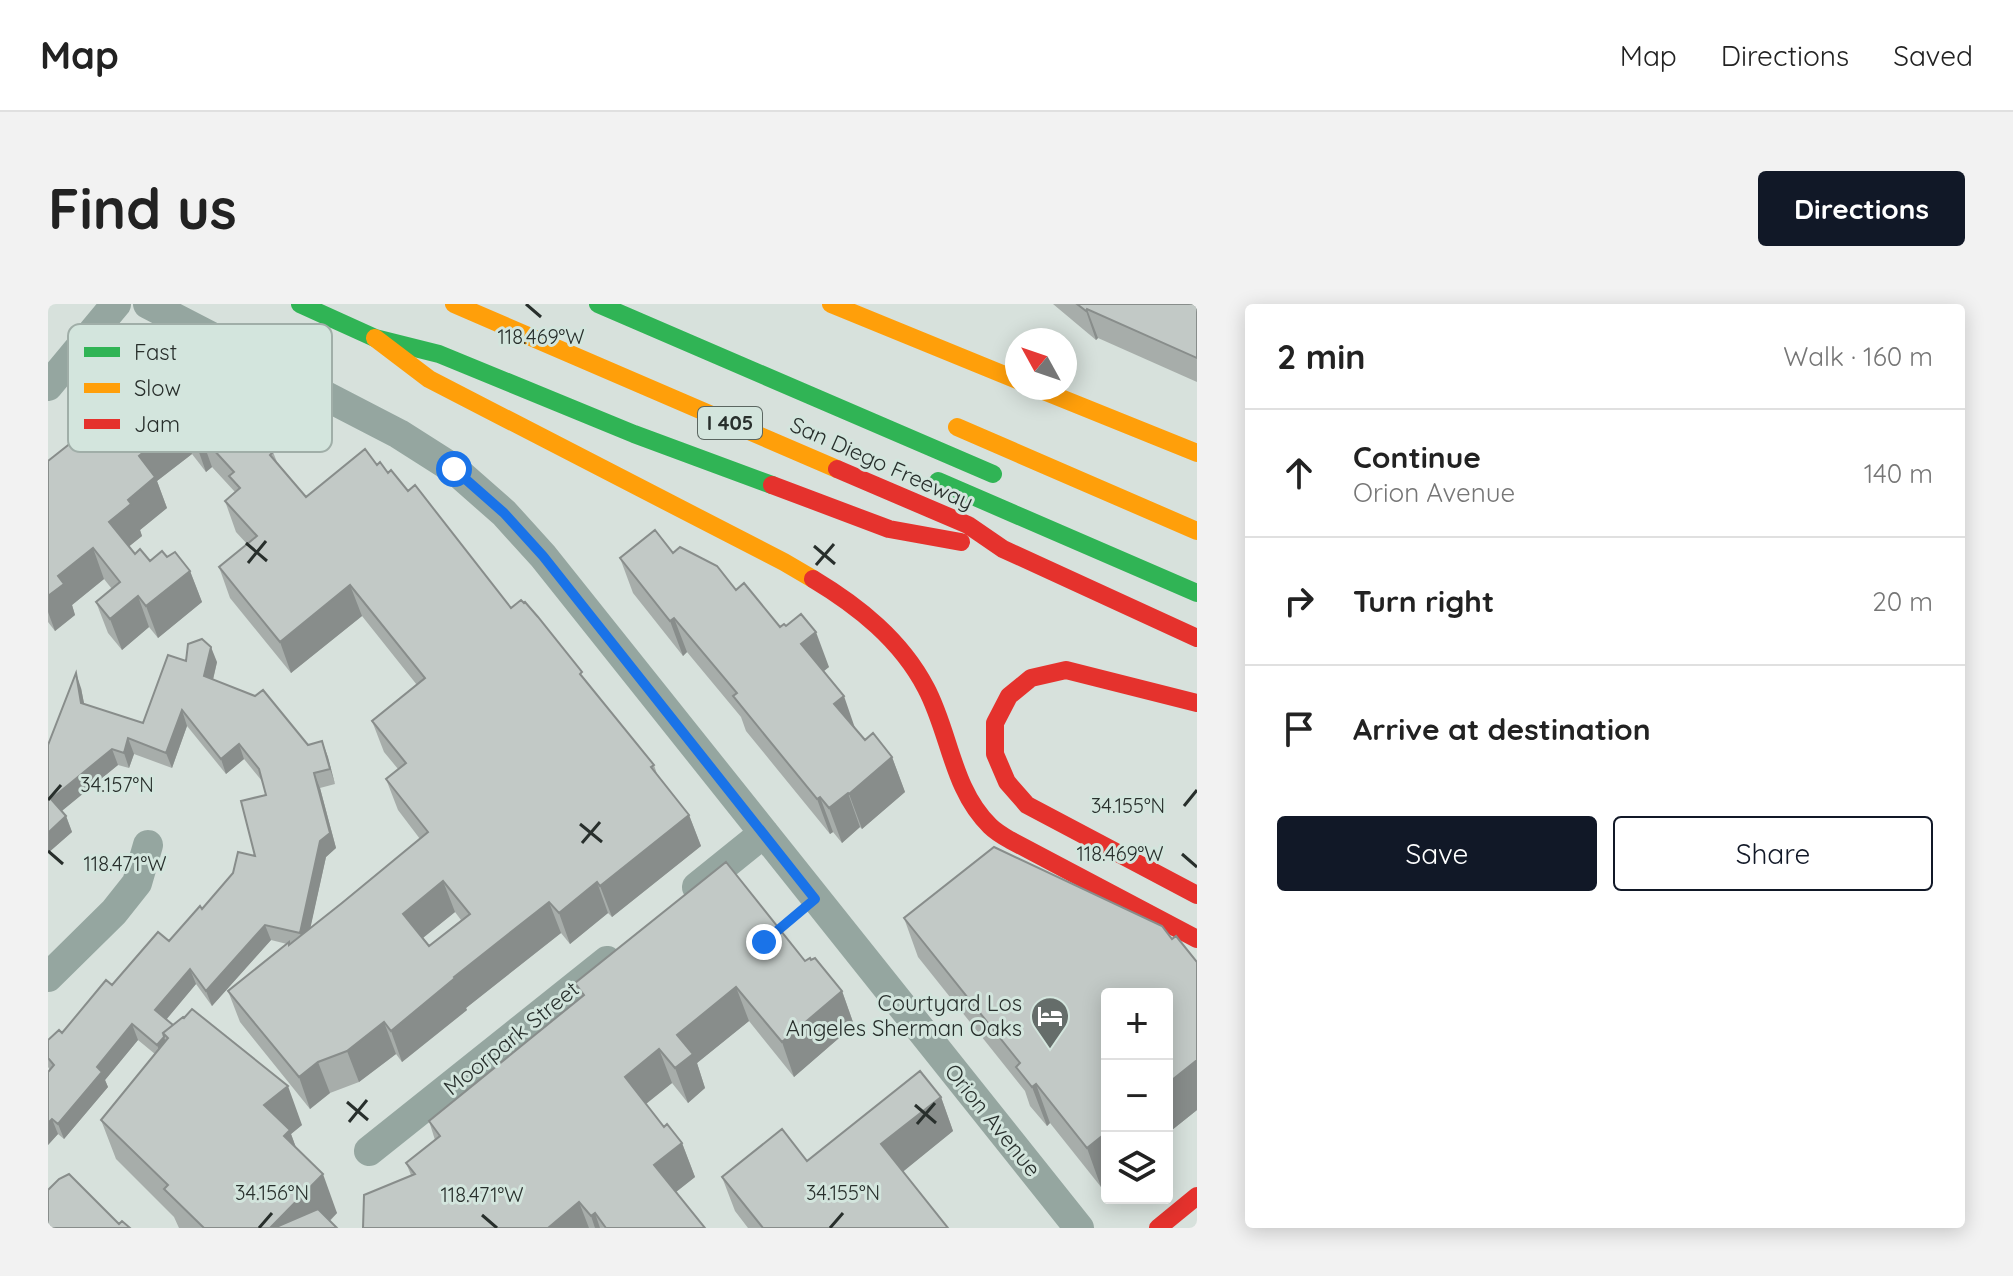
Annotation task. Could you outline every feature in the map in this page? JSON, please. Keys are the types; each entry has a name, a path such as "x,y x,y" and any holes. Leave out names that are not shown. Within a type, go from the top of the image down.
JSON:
{"main road":[{"path":"300,304 375,338 439,354 634,434 889,529 1003,549"},
{"name":"San Diego Freeway","path":"454,304 968,525 1003,549 1197,638"},
{"path":"598,304 1011,482"},
{"path":"831,304 1005,375"},
{"path":"375,338 429,379 784,562 826,585 857,607 888,633 926,686 946,734 959,781 972,805 990,827 1197,939"},
{"path":"1066,400 1197,453"},
{"path":"938,418 1197,531"},
{"path":"927,476 1197,593"},
{"path":"1197,703 1066,670 1031,678 1009,696 995,723 995,754 1007,782 1027,805 1197,895"},
{"path":"1158,1228 1197,1196"}],"street":[{"path":"99,324 116,304"},
{"name":"Orion Avenue","path":"148,304 187,324"},
{"path":"48,386 68,362"},
{"name":"Orion Avenue","path":"332,399 399,434 454,469 504,513 543,556 1079,1228"},
{"path":"679,902 764,833"},
{"path":"48,977 114,912 137,883 148,845"},
{"name":"Moorpark Street","path":"369,1151 631,941"}],"path":[{"path":"771,935 815,899"}],"building":[{"path":"1077,304 1197,304 1197,358 1086,311"},
{"path":"68,445 68,452 144,452 139,456 155,477 128,500 131,504 109,522 135,554 140,549 150,561 162,551 167,557 175,552 190,571 146,606 138,596 110,619 96,602 120,582 93,548 58,576 64,584 48,596 48,461"},
{"path":"365,449 377,465 380,462 388,473 391,470 408,491 415,485 511,608 521,600 538,617 654,765 651,767 689,815 600,886 597,882 559,913 549,902 391,1031 384,1022 347,1051 318,1062 299,1077 228,991 428,832 386,779 406,763 372,721 425,678 350,585 280,642 219,567 257,536 225,501 240,488 229,476 234,472 216,452 273,452 270,455 306,497","holes":["443,881 470,914 429,946 403,914"]},
{"path":"655,530 673,553 680,547 717,566 736,590 744,583 780,627 801,614 816,632 801,644 844,696 834,704 865,740 873,733 892,757 829,808 820,797 817,799 733,696 737,693 674,618 670,621 620,558"},
{"path":"202,639 211,647 204,676 255,696 263,690 308,745 322,741 330,769 314,773 330,833 320,841 300,933 265,925 206,991 190,969 155,1010 173,1025 163,1033 164,1037 157,1045 132,1024 97,1067 102,1072 58,1124 52,1119 48,1123 48,1072 54,1065 48,1058 48,1040 59,1030 62,1033 106,980 112,985 158,932 169,941 200,906 202,909 233,873 238,852 255,856 241,801 266,795 259,769 239,744 221,759 182,710 166,753 128,738 124,753 112,749 51,799 66,816 48,833 48,745 76,673 81,703 143,723 168,655 186,661 188,644"},
{"name":"Courtyard Los Angeles Sherman Oaks","path":"994,847 1162,926 1172,939 1176,936 1197,962 1197,1060 1173,1079 1173,988 1101,988 1101,1137 1087,1148 1036,1084 1032,1087 1016,1067 1020,1063 904,918"},
{"path":"726,862 805,961 815,958 842,991 782,1042 736,987 677,1035 693,1054 675,1068 659,1049 625,1077 664,1127 667,1124 682,1143 654,1165 705,1228 606,1228 595,1213 591,1216 579,1202 548,1228 363,1228 364,1195 415,1174 406,1163 440,1136 429,1121 584,995 575,983"},
{"path":"192,1009 288,1086 264,1105 290,1130 284,1136 323,1174 270,1228 204,1228 164,1189 168,1185 101,1120 168,1038 163,1033"},
{"path":"920,1071 941,1097 881,1144 948,1228 763,1228 722,1177 782,1129 807,1161"},
{"path":"69,1174 119,1224 122,1221 130,1228 48,1228 48,1190"},
{"path":"318,1209 337,1228 274,1228"}],"traffic: fast":[{"path":"300,304 375,338 439,354 634,434 772,485"},
{"path":"598,304 993,474"},
{"path":"938,481 1197,593"}],"traffic: slow":[{"path":"454,304 837,469"},
{"path":"831,304 1005,375"},
{"path":"375,338 429,379 813,579"},
{"path":"1066,400 1197,453"},
{"path":"957,427 1197,531"}],"traffic: jam":[{"path":"837,469 968,525 1003,549 1197,638"},
{"path":"772,485 889,529 961,542"},
{"path":"813,579 877,626 916,671 934,705 967,795 992,828 1197,939"},
{"path":"1197,703 1066,670 1031,678 1009,696 995,723 995,754 1007,782 1027,805 1197,895"},
{"path":"1158,1228 1197,1196"}],"place":[{"name":"Courtyard Los Angeles Sherman Oaks","path":"1050,1050"}],"route":[{"path":"454,469 504,513 543,556 815,899 764,942"}]}
